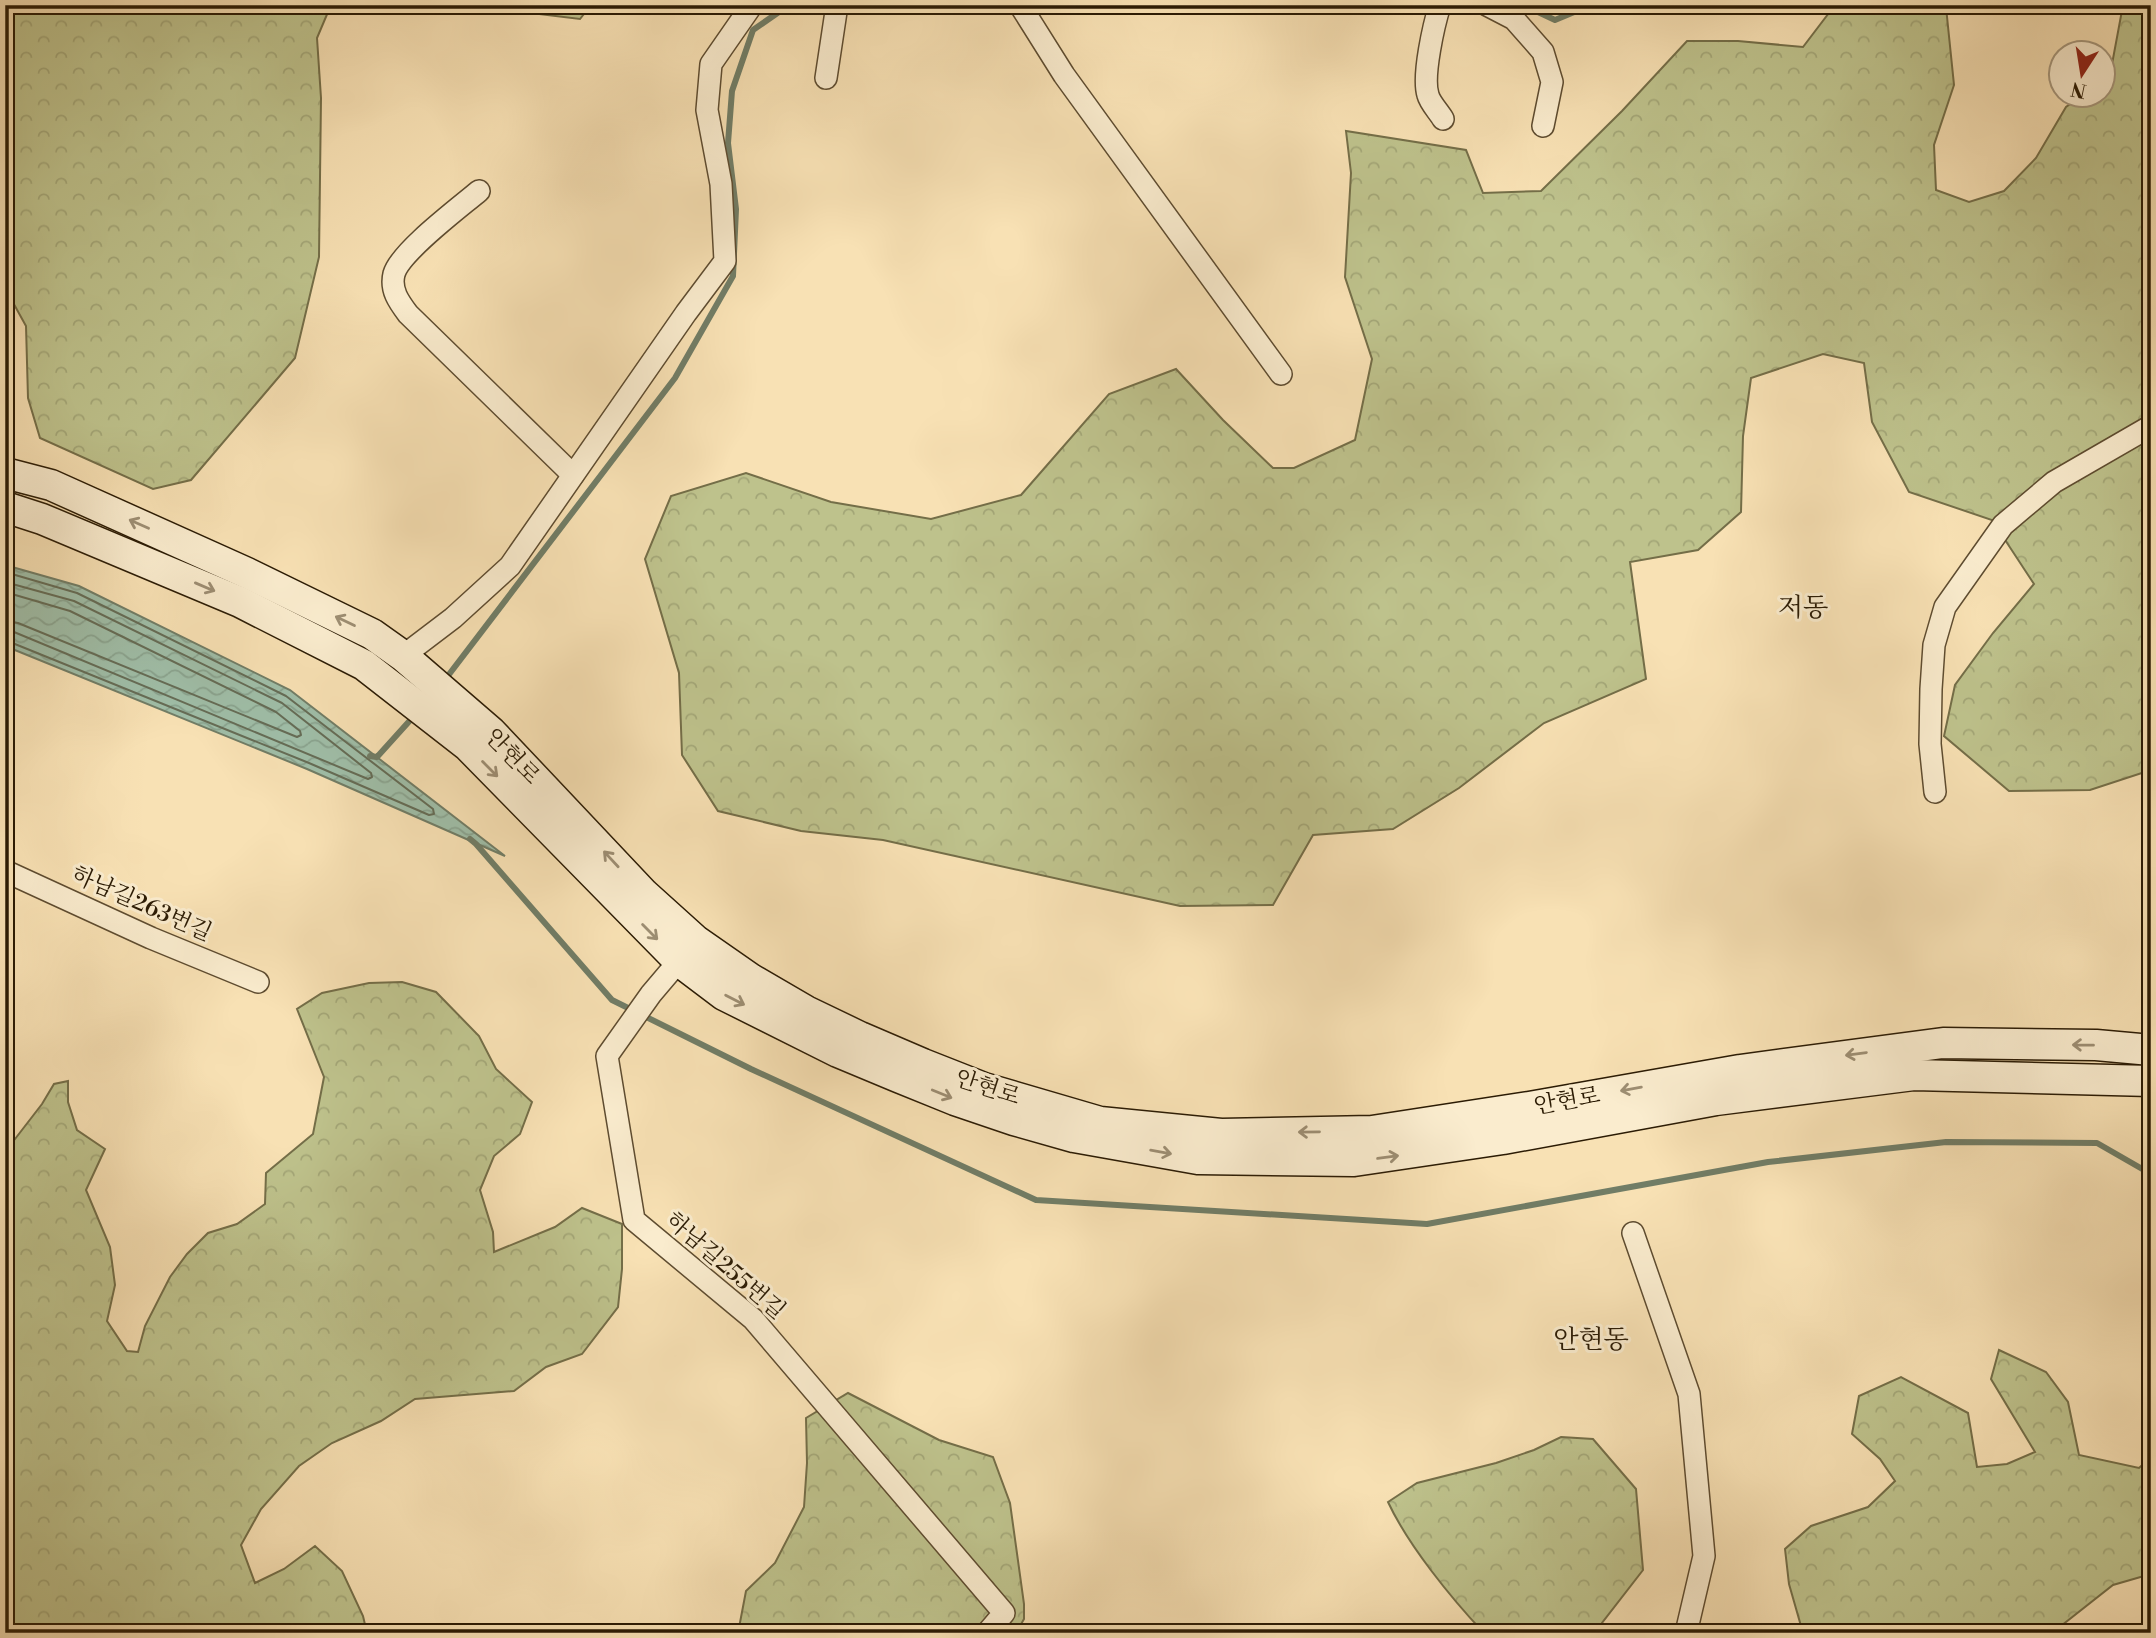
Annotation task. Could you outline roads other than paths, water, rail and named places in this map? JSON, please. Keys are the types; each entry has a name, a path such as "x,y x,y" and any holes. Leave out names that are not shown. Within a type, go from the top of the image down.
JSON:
{"street":[{"path":"382,680 413,664 453,618 510,566 725,261 721,184 707,110 712,64 752,5"},
{"path":"826,78 836,5"},
{"path":"1020,5 1064,75 1281,374"},
{"path":"1440,5 1433,29 1428,95 1443,119"},
{"path":"1487,5 1514,19 1542,52 1552,82 1543,126"},
{"path":"479,191 402,257 394,275 394,295 408,314 573,475"},
{"path":"1935,792 1930,744 1931,689 1934,645 1945,607 2003,525 2054,482 2151,426"},
{"name":"안현로","path":"5,473 51,485 247,573 372,634 413,664 449,713 467,747 687,951 724,995 828,1046 955,1100 1073,1137 1198,1158 1354,1161 1503,1139 1716,1100 1914,1075 2151,1081"},
{"name":"안현로","path":"5,508 42,519 240,602 364,665 408,699 449,713"},
{"name":"하남길263번길","path":"5,871 152,938 258,982"},
{"name":"안현로","path":"687,951 751,979 806,1011 898,1054 984,1088 1100,1122 1222,1134 1372,1131 1530,1107 1740,1070 1943,1043 2096,1045 2151,1050"},
{"name":"하남길255번길","path":"687,951 651,994 607,1056 634,1220 753,1319 1004,1613 987,1633"},
{"path":"1633,1233 1689,1394 1704,1556 1686,1633"}],"water":[{"path":"5,565 79,586 290,690 505,856 307,769 5,646"}],"waterway":[{"path":"444,681 675,378 733,276 736,209 728,143 732,91 753,30 789,5"},
{"path":"1523,5 1555,20 1591,5"},
{"path":"370,756 377,757 414,716"},
{"path":"470,839 612,1000 751,1069 1036,1200 1427,1224 1768,1162 1946,1142 2097,1143 2151,1174"}],"district":[{"name":"저동","path":"1803,607"},
{"name":"안현동","path":"1591,1339"}]}
